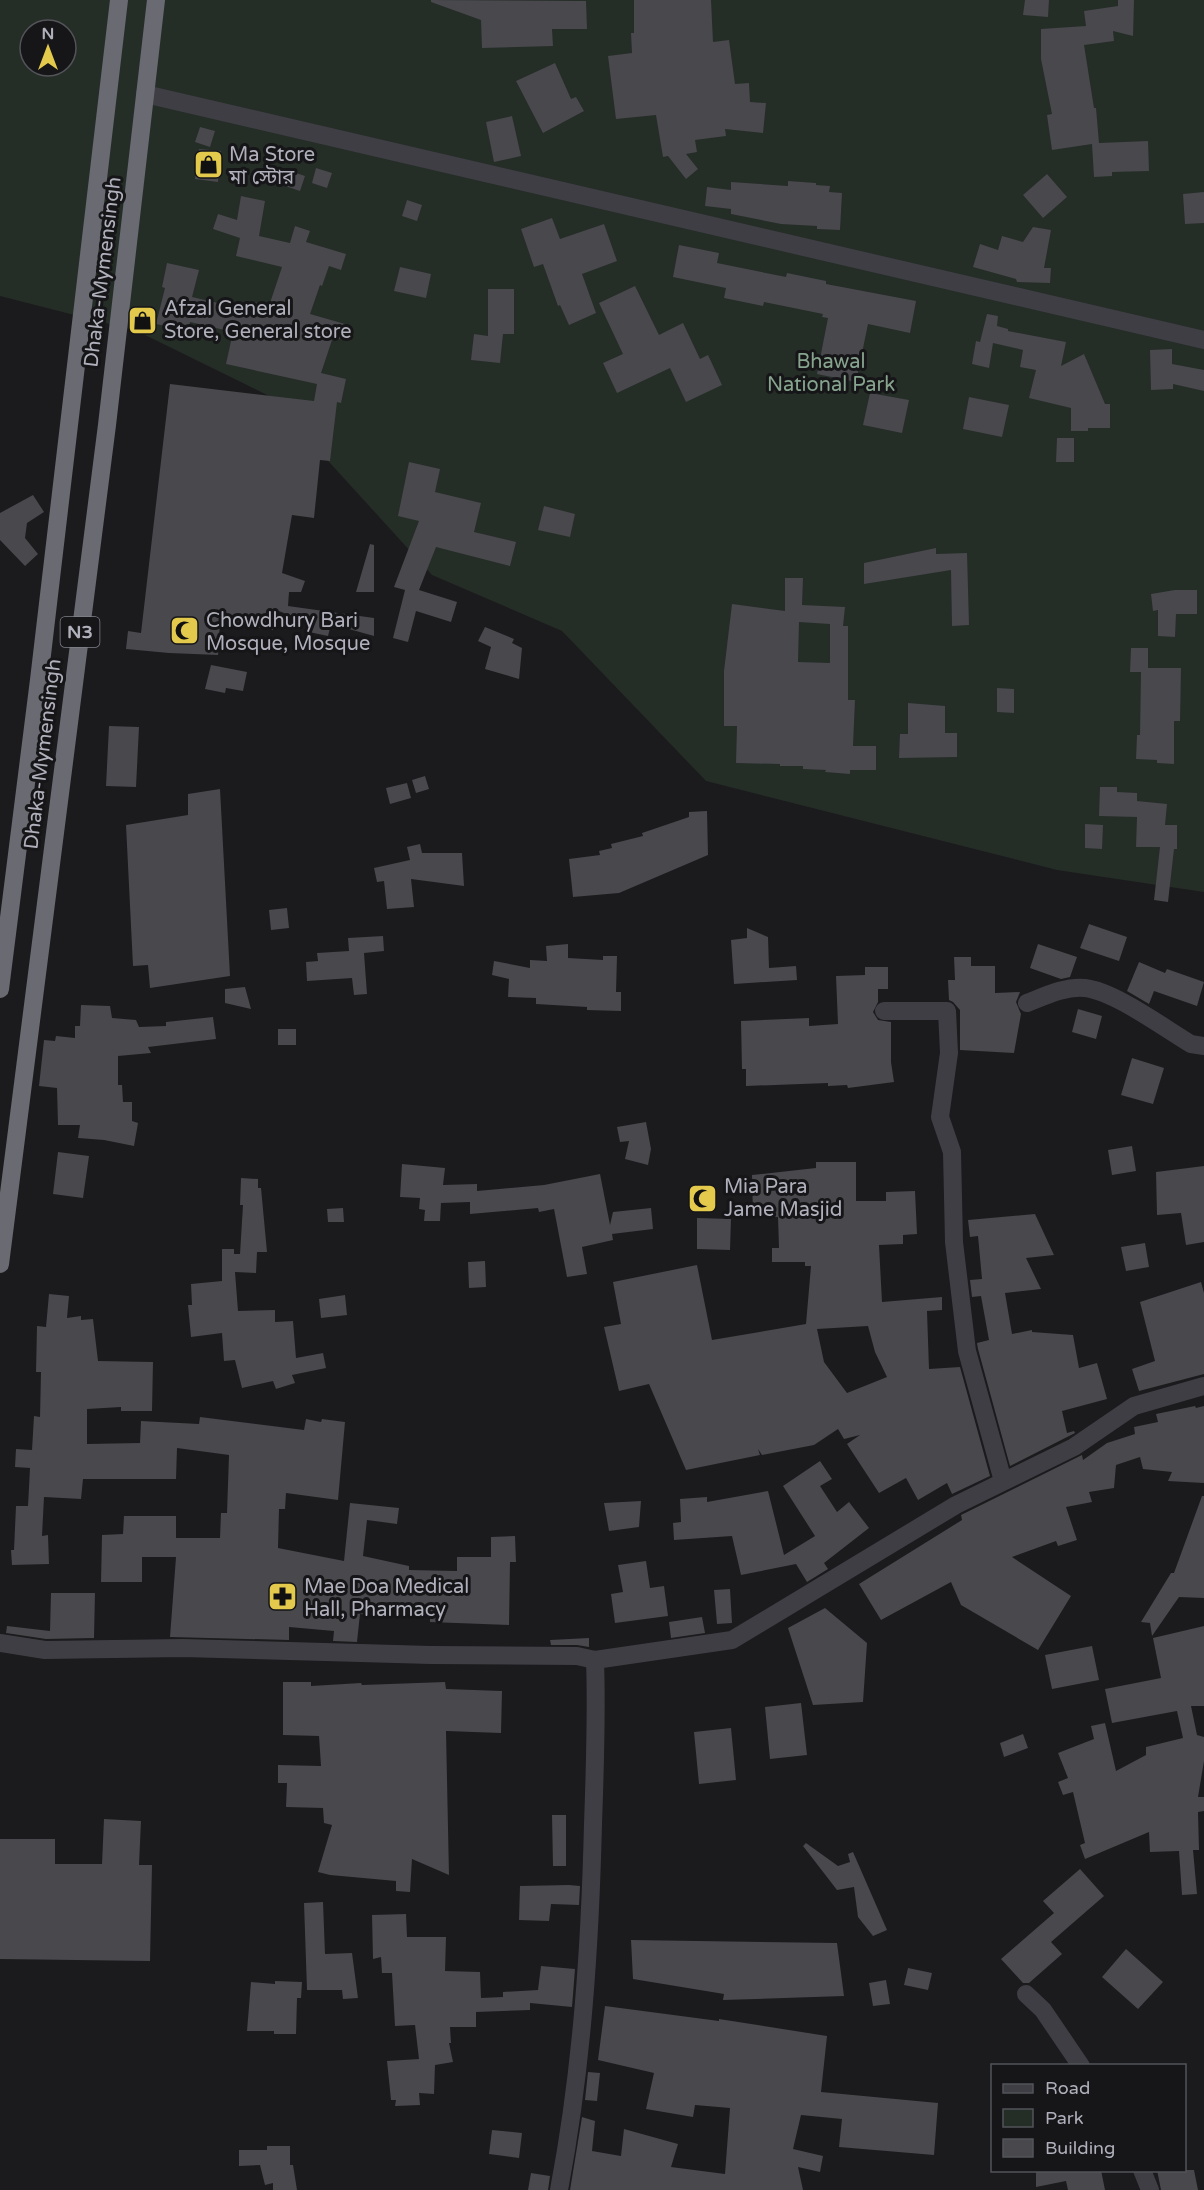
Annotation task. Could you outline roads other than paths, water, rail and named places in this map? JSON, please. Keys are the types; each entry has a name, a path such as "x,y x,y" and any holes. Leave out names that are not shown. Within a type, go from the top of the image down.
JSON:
{"highway":[{"name":"Dhaka-Mymensingh","path":"0,989 39,680 119,0"},
{"name":"Dhaka-Mymensingh","path":"0,1264 108,413 156,0"}],"lane":[{"path":"145,94 1204,340"},
{"path":"1027,1003 1059,990 1084,988 1108,994 1191,1044 1204,1046"},
{"path":"884,1011 947,1011 949,1053 940,1117 952,1152 954,1242 966,1340 1003,1481"},
{"path":"0,1643 45,1650 183,1648 431,1655 578,1656 595,1660 732,1640 956,1505 1074,1447 1134,1406 1204,1386"},
{"path":"559,2190 580,2046 591,1931 595,1660"},
{"path":"1026,1994 1043,2010 1080,2064"},
{"path":"1143,2172 1150,2190"}],"place":[{"name":"Ma Store মা স্টোর","path":"208,165"},
{"name":"Afzal General Store, General store","path":"143,320"},
{"name":"Chowdhury Bari Mosque, Mosque","path":"185,631"},
{"name":"Mia Para Jame Masjid","path":"703,1198"},
{"name":"Mae Doa Medical Hall, Pharmacy","path":"283,1597"}],"park label":[{"name":"Bhawal National Park","path":"831,372"}]}
